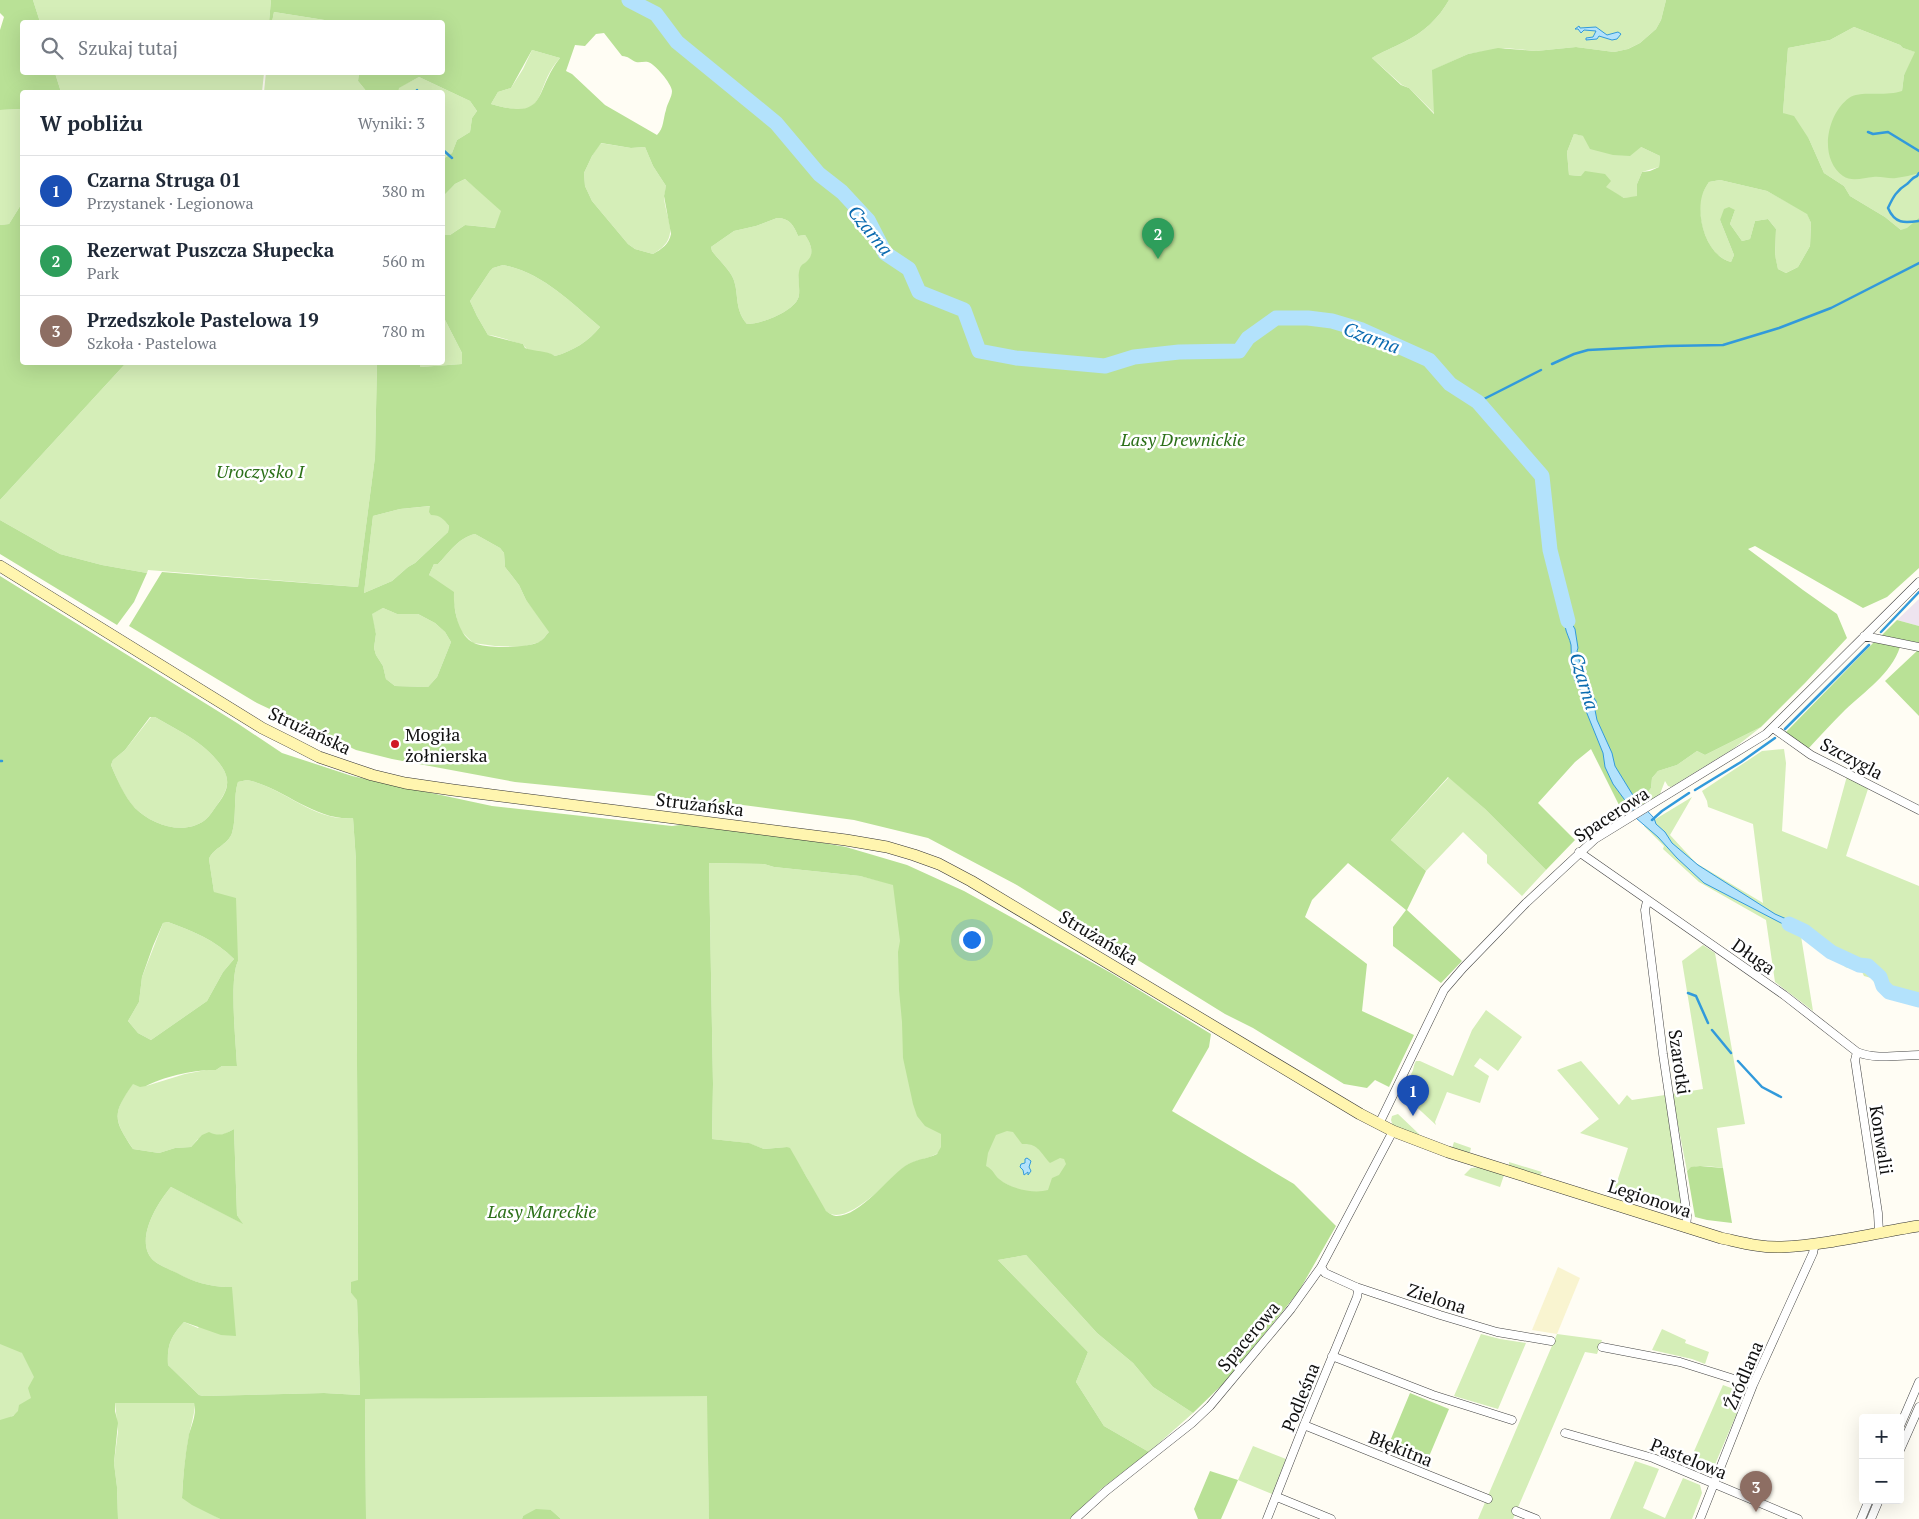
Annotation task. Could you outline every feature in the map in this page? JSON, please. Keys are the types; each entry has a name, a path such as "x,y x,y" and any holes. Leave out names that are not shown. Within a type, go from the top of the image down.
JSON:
{"main road":[{"name":"Strużańska","path":"0,566 262,728 320,757 356,770 404,783 453,790 846,840 887,847 939,864 971,881 1328,1095 1380,1124"},
{"name":"Legionowa","path":"1380,1124 1393,1131 1485,1164 1686,1228 1753,1245 1780,1247 1815,1243 1919,1226"}],"street":[{"name":"Spacerowa","path":"1380,1124 1444,990 1486,944 1579,852 1595,839 1766,734 1919,582"},
{"path":"1864,636 1919,647"},
{"name":"Szczygla","path":"1773,728 1812,755 1919,810"},
{"name":"Długa","path":"1579,852 1647,901 1784,994 1863,1055 1919,1055"},
{"name":"Szarotki","path":"1647,901 1645,907 1646,919 1663,1054 1687,1216 1686,1228"},
{"name":"Konwalii","path":"1858,1052 1855,1060 1878,1212 1879,1232"},
{"name":"Spacerowa","path":"1075,1519 1106,1491 1192,1423 1210,1406 1291,1310 1321,1267 1393,1131"},
{"name":"Źródlana","path":"1700,1519 1753,1385 1813,1253 1815,1243"},
{"name":"Zielona","path":"1321,1267 1325,1273 1356,1287 1440,1315 1497,1332 1551,1341"},
{"name":"Podleśna","path":"1267,1519 1357,1297 1356,1287"},
{"path":"1602,1348 1680,1362 1753,1385"},
{"path":"1332,1356 1433,1395 1512,1420"},
{"path":"1904,1417 1919,1382"},
{"path":"1904,1441 1919,1407"},
{"name":"Błękitna","path":"1304,1425 1488,1499"},
{"name":"Pastelowa","path":"1565,1433 1653,1458 1798,1519"},
{"path":"1277,1497 1331,1519"},
{"path":"1861,1519 1867,1504"},
{"path":"1871,1519 1877,1504"},
{"path":"1516,1511 1536,1519"}],"shaded area":[{"path":"1919,599 1919,626 1897,620"},
{"path":"1558,1267 1580,1278 1557,1334 1532,1330"}],"green space":[{"path":"0,0 33,0 39,20 20,20 20,75 56,75 60,90 20,90 20,109 0,110 0,30 4,17 0,13"},
{"path":"33,0 271,0 269,20 39,20"},
{"name":"Lasy Drewnickie","path":"271,0 1449,0 1424,30 1372,58 1401,85 1409,88 1434,114 1432,70 1468,54 1498,48 1536,51 1576,47 1614,52 1628,49 1640,43 1656,29 1661,20 1666,0 1919,0 1919,173 1896,178 1846,178 1835,168 1828,148 1828,136 1835,114 1849,98 1859,94 1888,94 1902,91 1904,75 1915,52 1900,45 1854,27 1830,40 1788,48 1783,113 1794,116 1809,139 1824,173 1844,186 1850,196 1885,217 1901,230 1907,228 1919,218 1919,568 1887,597 1863,608 1755,546 1748,549 1837,614 1847,638 1761,727 1705,755 1697,751 1677,765 1658,771 1652,778 1651,788 1640,803 1629,812 1620,807 1591,749 1575,762 1538,803 1575,840 1546,870 1485,809 1448,777 1391,840 1426,871 1407,910 1462,961 1441,983 1393,946 1393,927 1406,910 1348,863 1312,900 1305,917 1367,964 1362,1011 1414,1035 1389,1087 1375,1080 1367,1088 1344,1084 1253,1028 1225,1014 1015,884 928,838 854,820 743,805 515,782 392,759 356,750 257,703 129,626 162,572 358,587 375,457 377,365 420,365 420,367 462,364 462,353 445,320 445,235 450,235 465,225 495,228 501,211 465,179 455,184 445,194 445,158 452,153 457,140 470,132 472,118 477,111 470,101 419,77 398,90 365,90 358,81 359,75 445,75 445,20 324,20 274,12 272,20 269,20","holes":["604,33 622,56 636,62 651,63 669,84 672,91 671,96 662,126 657,135 605,105 572,74 566,71 575,45 585,46 596,34","532,50 560,58 542,92 531,106 522,109 491,104 498,92 511,88","1574,134 1583,136 1590,149 1613,155 1630,156 1641,147 1660,156 1659,167 1642,172 1637,184 1637,196 1624,198 1606,187 1611,181 1605,174 1585,171 1581,176 1569,175 1567,152","601,143 631,148 645,147 653,166 666,186 664,196 671,234 667,243 653,254 635,249 628,244 592,201 585,186 584,173","1720,180 1767,191 1807,214 1811,223 1810,246 1798,267 1786,273 1778,269 1775,255 1776,229 1768,219 1755,221 1750,239 1742,241 1730,224 1735,210 1729,207 1724,209 1720,220 1734,255 1731,262 1715,252 1705,235 1701,215 1702,196 1709,182","777,218 785,219 791,223 798,236 805,235 810,244 811,254 800,268 797,301 778,316 761,322 747,324 738,306 736,288 732,276 712,251 711,247 734,231 756,226","503,265 531,275 567,299 600,327 580,345 555,356 525,348 523,344 488,335 470,301 493,268","430,506 429,512 431,515 443,519 449,526 448,532 415,563 392,581 364,593 373,516 400,509","475,534 500,548 504,553 505,567 519,585 526,600 549,632 542,640 525,646 497,647 474,643 464,634 460,628 454,606 454,592 429,575 434,564 438,564 450,550 464,539","383,608 397,614 418,614 435,623 445,632 451,642 437,677 428,687 395,686 386,679 383,666 376,655 374,648 376,634 372,614"]},
{"path":"1449,0 1666,0 1661,20 1656,29 1640,43 1628,49 1614,52 1576,47 1536,51 1505,48 1468,54 1433,70 1435,114 1409,88 1402,85 1372,58 1424,30"},
{"path":"274,12 324,20 272,20"},
{"path":"1854,27 1916,52 1904,75 1902,91 1919,104 1919,235 1901,230 1885,217 1850,196 1844,186 1824,173 1809,139 1783,113 1788,48 1830,40"},
{"path":"532,50 560,58 551,70 538,100 532,106 523,109 510,109 491,104 498,92 511,88"},
{"path":"56,75 264,75 262,90 60,90"},
{"path":"266,75 359,75 358,81 365,90 264,90"},
{"path":"419,77 470,101 477,111 472,118 470,132 457,140 452,153 445,158 445,90 398,90 398,88"},
{"path":"20,109 20,206 9,224 0,225 0,110"},
{"path":"1574,134 1641,147 1660,156 1659,167 1642,172 1637,184 1637,197 1624,198 1581,176 1569,175 1567,152"},
{"path":"600,143 631,148 645,147 653,166 666,186 664,198 670,236 662,248 653,254 635,249 628,244 592,201 585,186 584,173"},
{"path":"465,179 502,210 496,228 465,225 450,235 445,235 445,193 455,184"},
{"path":"1720,180 1767,191 1807,213 1811,223 1810,246 1798,267 1786,273 1778,269 1775,256 1776,229 1768,219 1755,221 1750,239 1742,241 1730,224 1735,210 1720,220 1734,255 1731,262 1715,252 1705,235 1700,215 1700,205 1701,196 1709,182"},
{"path":"20,206 20,365 124,365 0,500 0,225 9,224"},
{"path":"777,218 785,219 791,223 798,236 805,235 809,241 812,254 808,261 803,264 799,274 799,295 797,301 778,316 761,322 747,324 738,306 736,288 732,276 712,251 711,247 734,231 756,226"},
{"path":"503,265 517,269 543,282 567,299 600,327 580,345 555,356 529,350 523,344 488,335 470,301 490,271"},
{"path":"445,320 462,353 462,364 420,367 420,365 445,365"},
{"name":"Uroczysko I","path":"124,365 377,365 375,457 358,587 148,570 147,573 102,565 60,554 0,520 0,500"},
{"path":"431,506 431,509 442,517 449,526 448,532 415,563 392,581 364,593 373,516 400,509"},
{"path":"0,520 60,554 102,565 147,573 134,602 117,625 0,554"},
{"path":"475,534 500,548 504,553 505,567 519,585 526,600 550,631 540,642 522,647 473,643 459,629 453,600 429,575 434,564 438,564 459,542"},
{"name":"Lasy Mareckie","path":"0,576 282,753 352,776 492,806 672,826 704,822 846,847 907,865 964,891 1111,973 1211,1034 1209,1047 1172,1111 1294,1184 1336,1226 1299,1291 1228,1379 1193,1413 1153,1387 1133,1363 1097,1333 1026,1255 998,1260 1088,1352 1076,1382 1104,1426 1149,1452 1101,1489 1070,1519 709,1519 707,1396 365,1399 366,1519 220,1519 182,1498 186,1450 195,1415 194,1403 115,1403 118,1423 114,1463 118,1519 0,1519 0,1420 13,1416 18,1411 19,1405 31,1398 28,1388 34,1377 22,1353 0,1344","holes":["150,717 155,717 192,738 208,751 225,772 227,787 220,801 208,817 197,825 178,828 159,823 135,808 118,782 111,765 113,760 125,750","247,780 273,789 325,814 339,818 353,818 356,861 358,1280 351,1282 351,1293 357,1300 360,1395 324,1393 203,1396 199,1395 168,1365 170,1342 175,1332 184,1322 221,1335 236,1336 232,1287 197,1282 162,1266 153,1260 148,1252 146,1243 147,1233 154,1212 171,1187 243,1224 237,1215 234,1129 222,1134 209,1132 202,1135 191,1147 175,1148 159,1153 133,1149 119,1123 118,1110 133,1084 140,1087 146,1086 180,1074 216,1070 222,1066 237,1066 233,996 235,970 238,961 236,898 214,892 209,859 227,841 232,833 238,782","709,863 764,864 774,867 860,876 893,885 900,941 898,952 903,1058 917,1116 925,1126 941,1134 941,1147 937,1154 905,1166 863,1204 845,1215 834,1216 826,1211 790,1148 764,1149 749,1143 712,1139 713,1084","168,922 203,937 219,946 234,959 223,972 207,1001 151,1040 138,1033 128,1021 139,1002 142,977 163,923","1007,1131 1013,1132 1022,1144 1035,1147 1050,1163 1060,1158 1064,1159 1066,1164 1059,1175 1052,1178 1048,1190 1030,1191 1010,1186 999,1179 986,1166 988,1153 996,1135"]},
{"path":"383,608 397,614 418,614 435,623 445,632 451,642 437,677 428,687 395,686 386,679 383,666 374,648 376,634 371,614"},
{"path":"1897,620 1919,626 1919,643 1881,636"},
{"path":"1874,642 1900,647 1896,657 1877,682 1845,710 1808,749 1786,732"},
{"path":"1919,650 1919,716 1885,681"},
{"path":"151,717 155,717 200,744 216,759 225,772 227,787 223,796 208,817 197,825 178,828 168,826 142,814 127,799 111,765 113,760 125,750"},
{"path":"1761,727 1733,749 1671,787 1665,781 1660,794 1644,805 1640,803 1651,788 1652,778 1658,771 1677,765 1697,751 1705,755"},
{"path":"1784,749 1786,763 1782,831 1827,849 1847,776 1868,789 1846,856 1919,886 1919,1006 1881,991 1871,978 1864,976 1862,972 1845,967 1843,963 1801,936 1813,1011 1775,982 1766,920 1699,882 1663,849 1664,846 1644,826 1692,797 1670,835 1696,863 1763,903 1753,824 1708,807 1702,791 1762,751"},
{"path":"1449,777 1485,809 1546,870 1522,896 1487,863 1487,855 1463,832 1426,871 1391,840"},
{"path":"247,780 273,789 325,815 353,818 356,861 358,1280 351,1293 357,1299 360,1395 324,1393 203,1396 199,1395 168,1365 170,1342 179,1327 184,1322 198,1328 232,1287 196,1282 153,1260 148,1252 146,1243 150,1222 160,1202 171,1187 242,1223 237,1215 234,1129 225,1134 198,1139 191,1147 175,1148 159,1153 133,1149 119,1123 118,1110 133,1083 146,1086 185,1074 216,1070 222,1066 237,1066 233,996 235,970 238,961 214,892 209,859 232,833 238,782"},
{"path":"709,863 764,864 774,867 860,876 893,884 1103,1194 1026,1194 940,1151 933,1156 907,1165 878,1192 856,1208 835,1215 824,1209 787,1147 764,1149 748,1143 712,1139 713,1084"},
{"path":"168,922 203,937 219,946 234,959 223,972 207,1001 151,1040 138,1033 128,1021 139,1002 142,977 163,923"},
{"path":"1703,945 1715,953 1745,1124 1717,1128 1723,1168 1699,1166 1687,1171 1672,1094 1703,1089 1682,961"},
{"path":"1486,1010 1522,1037 1498,1071 1480,1058 1474,1066 1489,1076 1480,1103 1447,1092 1435,1122 1436,1125 1409,1100 1415,1092 1412,1091 1416,1083 1413,1081 1411,1074 1415,1063 1420,1061 1453,1076 1472,1030"},
{"path":"1581,1061 1619,1105 1627,1095 1632,1100 1665,1095 1682,1206 1677,1210 1614,1191 1628,1148 1580,1133 1599,1119 1557,1070"},
{"path":"1398,1114 1419,1136 1393,1126 1392,1116"},
{"path":"1454,1142 1471,1148 1470,1152 1452,1148"},
{"path":"1509,1162 1542,1172 1540,1176 1509,1166"},
{"path":"1481,1167 1504,1175 1500,1187 1464,1175 1471,1168"},
{"path":"1691,1167 1723,1168 1732,1223 1695,1217 1687,1171"},
{"path":"1026,1255 1097,1333 1133,1363 1153,1387 1193,1413 1149,1452 1104,1426 1076,1382 1088,1352 998,1260"},
{"path":"1662,1329 1686,1340 1685,1343 1709,1352 1705,1364 1692,1359 1652,1350"},
{"path":"1481,1334 1526,1343 1498,1409 1454,1396"},
{"path":"1557,1334 1602,1340 1597,1354 1585,1352 1513,1519 1478,1519"},
{"path":"0,1338 42,1366 30,1401 19,1412 0,1422"},
{"path":"1723,1385 1739,1391 1743,1399 1713,1469 1706,1472 1688,1465"},
{"path":"1410,1393 1449,1409 1425,1466 1386,1451"},
{"path":"708,1396 709,1519 561,1519 551,1510 523,1516 522,1519 366,1519 365,1399"},
{"path":"115,1403 194,1403 195,1409 185,1459 182,1497 220,1519 118,1519 114,1463 118,1431"},
{"path":"1253,1446 1286,1459 1272,1494 1238,1480"},
{"path":"1635,1461 1659,1469 1643,1508 1665,1518 1683,1478 1700,1485 1702,1493 1692,1519 1610,1519"},
{"path":"1210,1471 1238,1480 1221,1519 1198,1519 1194,1509"},
{"path":"536,1509 551,1510 561,1519 522,1519 523,1516"}],"water":[{"path":"1579,26 1580,28 1596,27 1607,35 1618,32 1621,34 1617,39 1612,40 1599,36 1597,39 1586,40 1586,38 1593,37 1596,31 1584,30 1581,33 1578,29 1575,29"},
{"path":"1562,603 1567,603 1568,617 1575,629 1577,651 1585,685 1596,701 1597,720 1612,753 1615,766 1634,797 1654,818 1656,824 1665,832 1672,843 1698,865 1775,914 1807,928 1806,936 1704,883 1658,837 1629,812 1627,803 1613,784 1605,767 1603,753 1586,711 1586,696 1577,684 1572,672 1571,645 1566,629"},
{"path":"1027,1158 1031,1161 1029,1167 1031,1171 1028,1175 1028,1172 1024,1175 1020,1167"}],"waterway":[{"name":"Czarna","path":"629,0 656,14 677,42 776,123 819,174 842,192 868,220 885,253 909,269 919,292 964,310 979,351 1016,358 1105,366 1134,357 1179,352 1239,351 1248,338 1276,318 1308,318 1332,321 1362,330 1429,360 1450,384 1478,402 1542,476 1550,550 1568,621"},
{"path":"1868,132 1873,134 1888,132 1919,151"},
{"path":"445,152 452,158"},
{"path":"1919,173 1898,191 1888,208 1897,220 1919,221"},
{"path":"1552,364 1588,350 1723,345 1779,328 1831,308 1919,263"},
{"path":"1478,402 1541,370"},
{"path":"1881,632 1919,592"},
{"path":"1785,729 1869,645"},
{"path":"1695,790 1741,762 1775,738"},
{"path":"1652,820 1689,793"},
{"name":"Czarna","path":"1789,924 1804,931 1831,952 1859,965 1868,966 1880,977 1883,986 1889,992 1919,1000"},
{"path":"1688,993 1696,996 1708,1023"},
{"path":"1712,1030 1731,1053"},
{"path":"1738,1061 1762,1087 1781,1097"}],"place":[{"name":"Rezerwat Puszcza Słupecka","path":"1158,259"},
{"name":"Mogiła żołnierska","path":"395,744"},
{"name":"Czarna Struga 01","path":"1413,1116"},
{"name":"Przedszkole Pastelowa 19","path":"1756,1512"}]}
